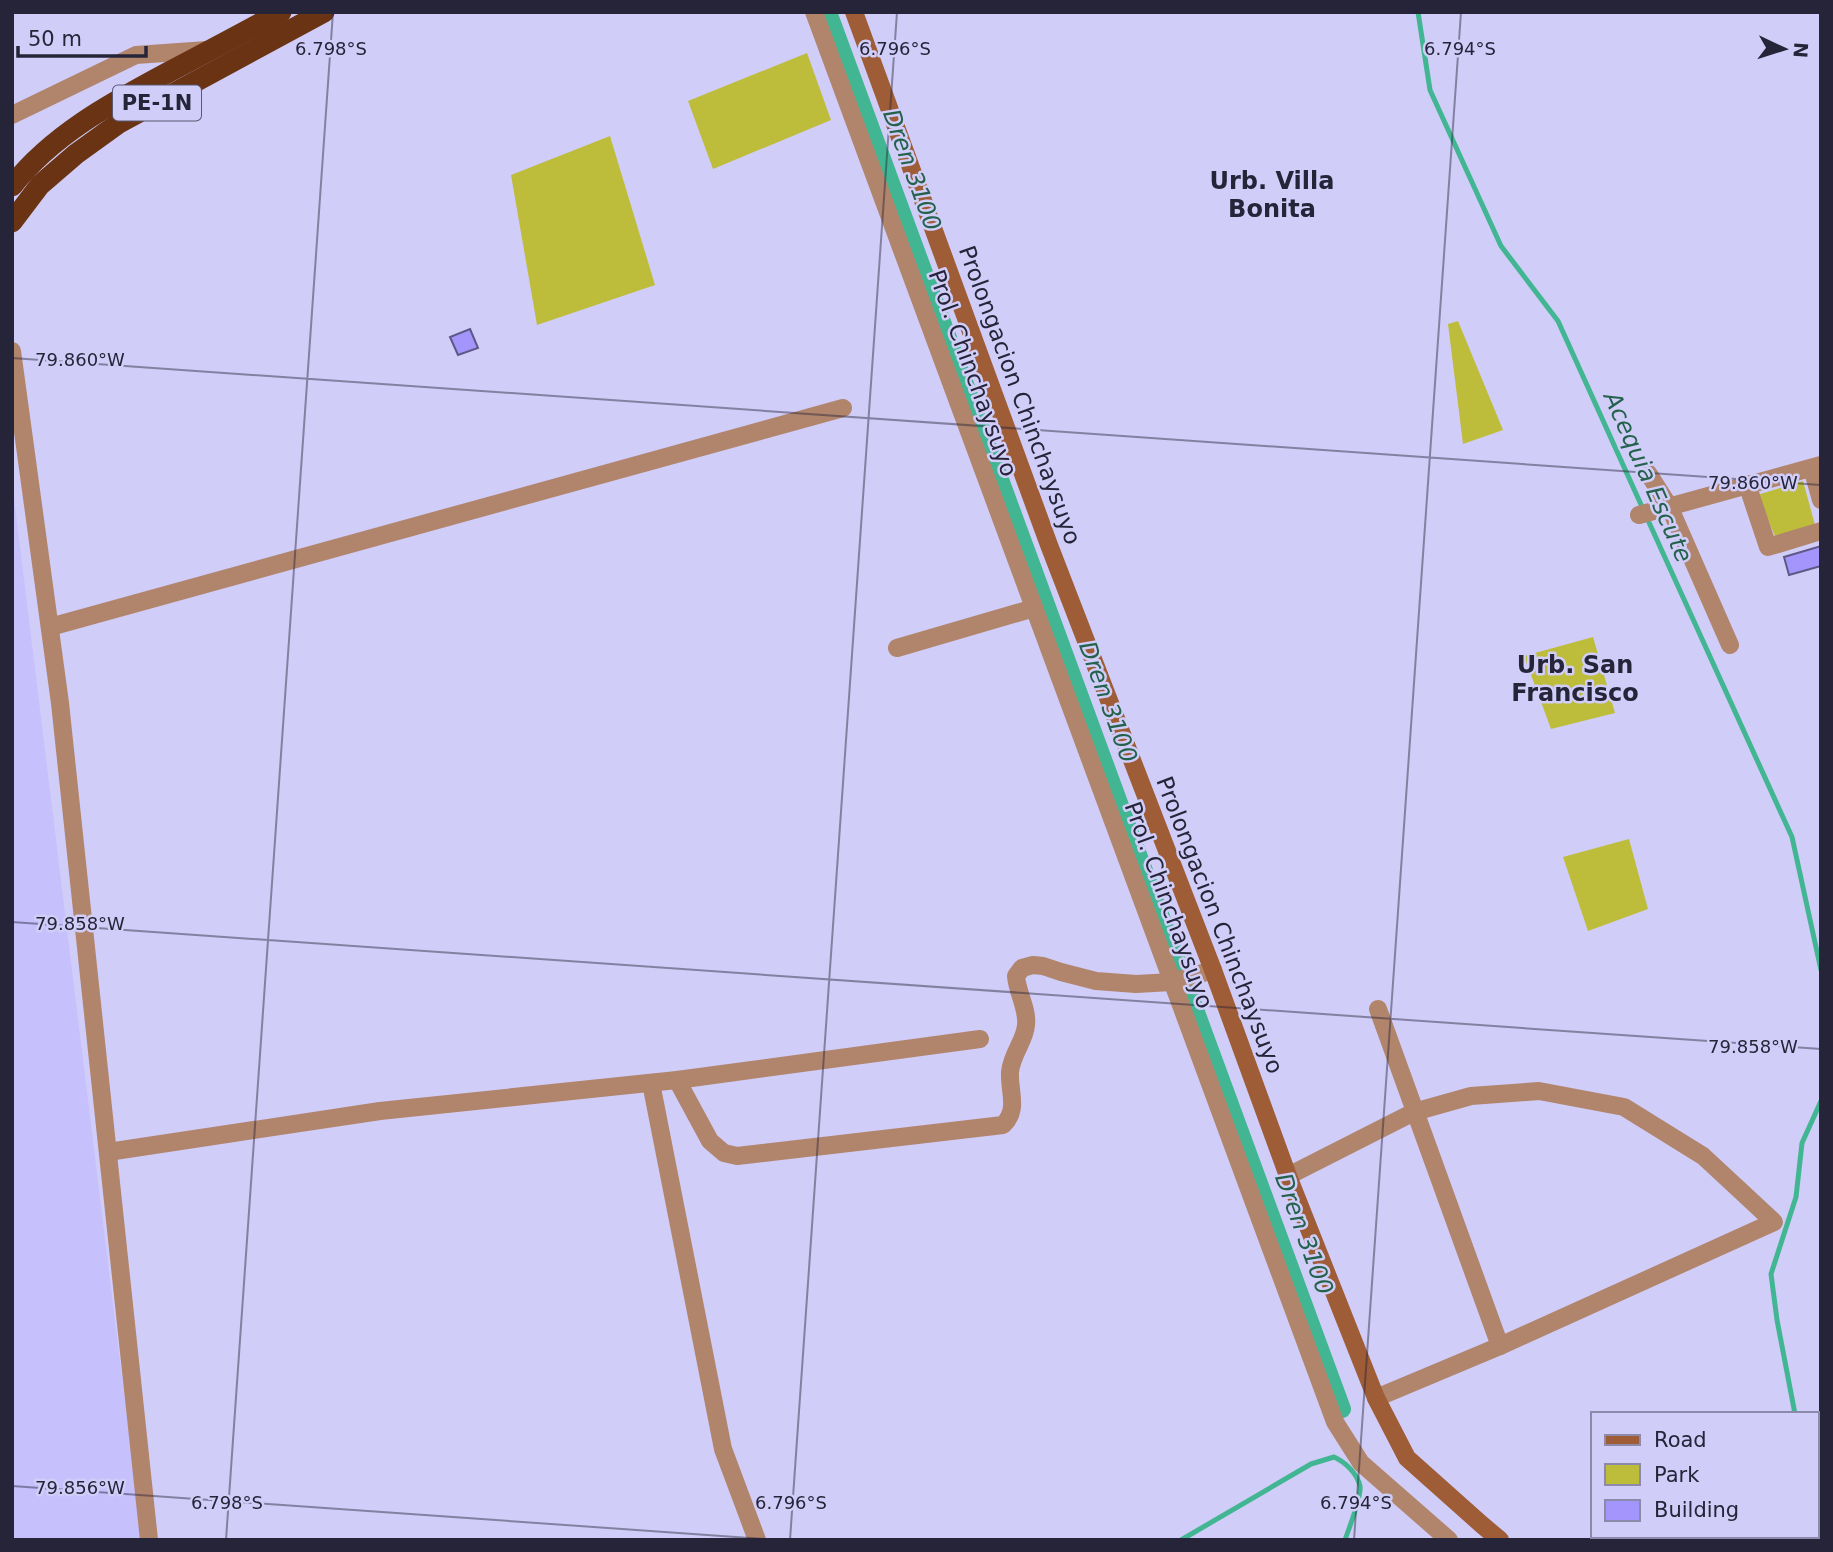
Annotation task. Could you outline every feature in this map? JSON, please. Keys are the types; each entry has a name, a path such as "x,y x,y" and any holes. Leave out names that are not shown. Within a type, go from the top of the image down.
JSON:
{"highway":[{"name":"PE-1N","path":"12,186 22,173 65,135 109,104 281,12"},
{"name":"PE-1N","path":"12,222 40,185 76,154 119,123 324,12"}],"street":[{"name":"Prol. Chinchaysuyo","path":"814,12 1175,981 1335,1422 1361,1463 1449,1540"},
{"name":"Prolongacion Chinchaysuyo","path":"854,12 1206,972 1376,1398 1407,1458 1500,1540"},
{"path":"12,115 136,55 211,50"},
{"path":"12,351 60,703 149,1540"},
{"path":"50,627 844,408"},
{"path":"1654,511 1816,466 1821,500"},
{"path":"1648,472 1654,511 1730,645"},
{"path":"1747,484 1768,547 1821,531"},
{"path":"897,649 1034,608"},
{"path":"677,1080 710,1141 724,1153 737,1156 1003,1125 1010,1118 1013,1109 1010,1073 1013,1057 1027,1027 1016,976 1022,968 1043,965 1096,981 1136,984 1175,981 1206,972"},
{"path":"1378,1009 1500,1346"},
{"path":"108,1152 380,1111 677,1080 980,1039"},
{"path":"651,1083 723,1449 757,1540"},
{"path":"1288,1176 1414,1112 1471,1096 1539,1091 1624,1107 1703,1156 1774,1222 1500,1346 1376,1398"}],"shaded area":[{"path":"12,482 142,1540 12,1540"}],"green space":[{"path":"807,53 831,120 713,169 688,101"},
{"path":"610,136 655,285 537,325 511,175"},
{"path":"1458,321 1503,430 1463,444 1448,324"},
{"path":"1803,481 1815,525 1775,536 1757,495"},
{"path":"1593,637 1615,713 1551,729 1524,656"},
{"path":"1629,839 1648,909 1588,931 1563,857"}],"building":[{"path":"470,329 478,348 458,355 450,337"},
{"path":"1821,546 1821,566 1789,575 1784,557"}],"waterway":[{"name":"Dren 3100","path":"828,12 1342,1409"},
{"name":"Acequia Escute","path":"1418,12 1430,90 1501,246 1558,321 1643,509"},
{"name":"Acequia Escute","path":"1647,518 1792,837 1821,970"},
{"name":"Acequia Escute","path":"1795,1412 1771,1274 1796,1197 1802,1143 1821,1101"},
{"path":"1181,1540 1311,1464 1334,1457 1350,1468 1360,1486 1345,1540"}],"district":[{"name":"Urb. Villa Bonita","path":"1272,195"},
{"name":"Urb. San Francisco","path":"1575,679"}]}
